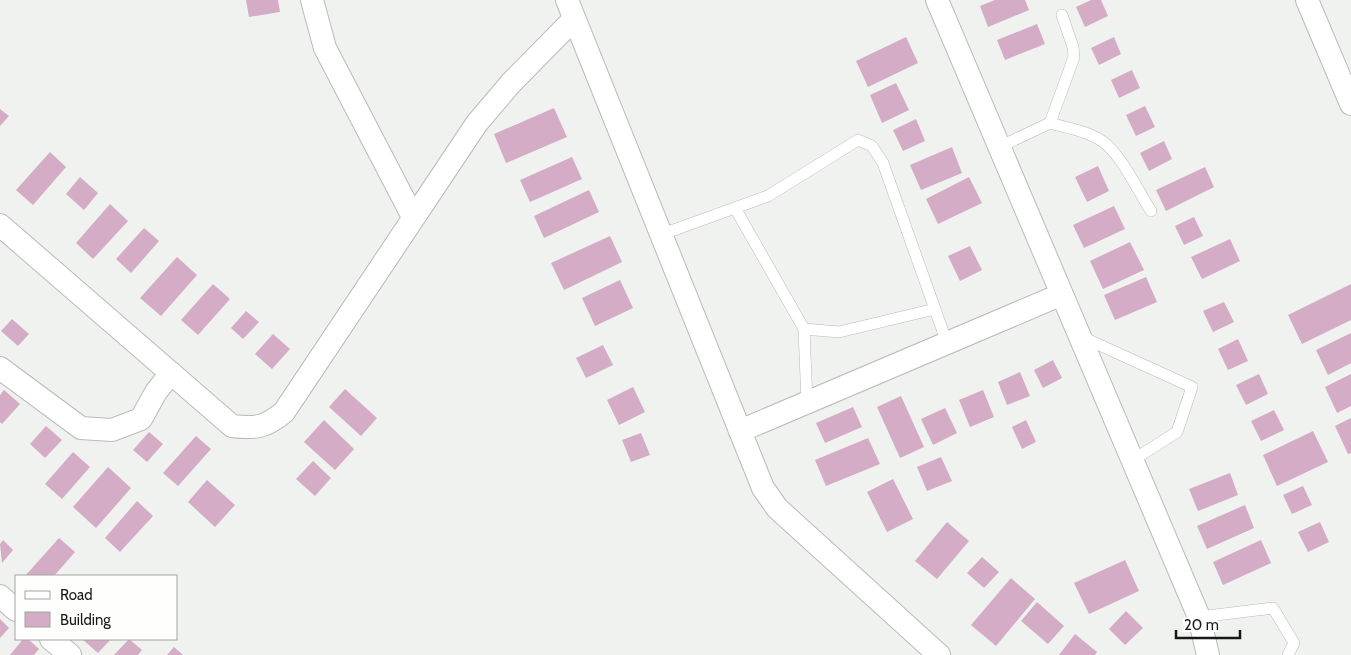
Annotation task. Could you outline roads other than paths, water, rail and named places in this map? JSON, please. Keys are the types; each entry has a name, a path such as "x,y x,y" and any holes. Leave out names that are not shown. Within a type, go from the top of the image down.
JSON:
{"street":[{"path":"312,0 325,48 412,217"},
{"path":"937,0 1060,295 1133,460 1199,617 1208,655"},
{"path":"1307,0 1351,104"},
{"path":"0,225 232,426 253,428 272,422 284,412 412,217 492,103 570,10 763,488 777,508 939,655"},
{"path":"740,431 1060,295"},
{"path":"0,368 81,428 112,430 141,419 156,392 171,373"},
{"path":"0,596 15,609"},
{"path":"52,640 70,655"}],"lane":[{"path":"1050,123 1074,57 1073,47 1062,15"},
{"path":"999,147 1050,123 1087,133 1102,141 1114,153 1151,211"},
{"path":"660,235 768,196 858,140 872,146 883,164 947,343"},
{"path":"735,208 804,329 807,402"},
{"path":"804,329 839,332 934,309"},
{"path":"1078,335 1192,387 1177,432 1133,460"},
{"path":"1199,617 1273,608 1294,643 1288,655"}]}
